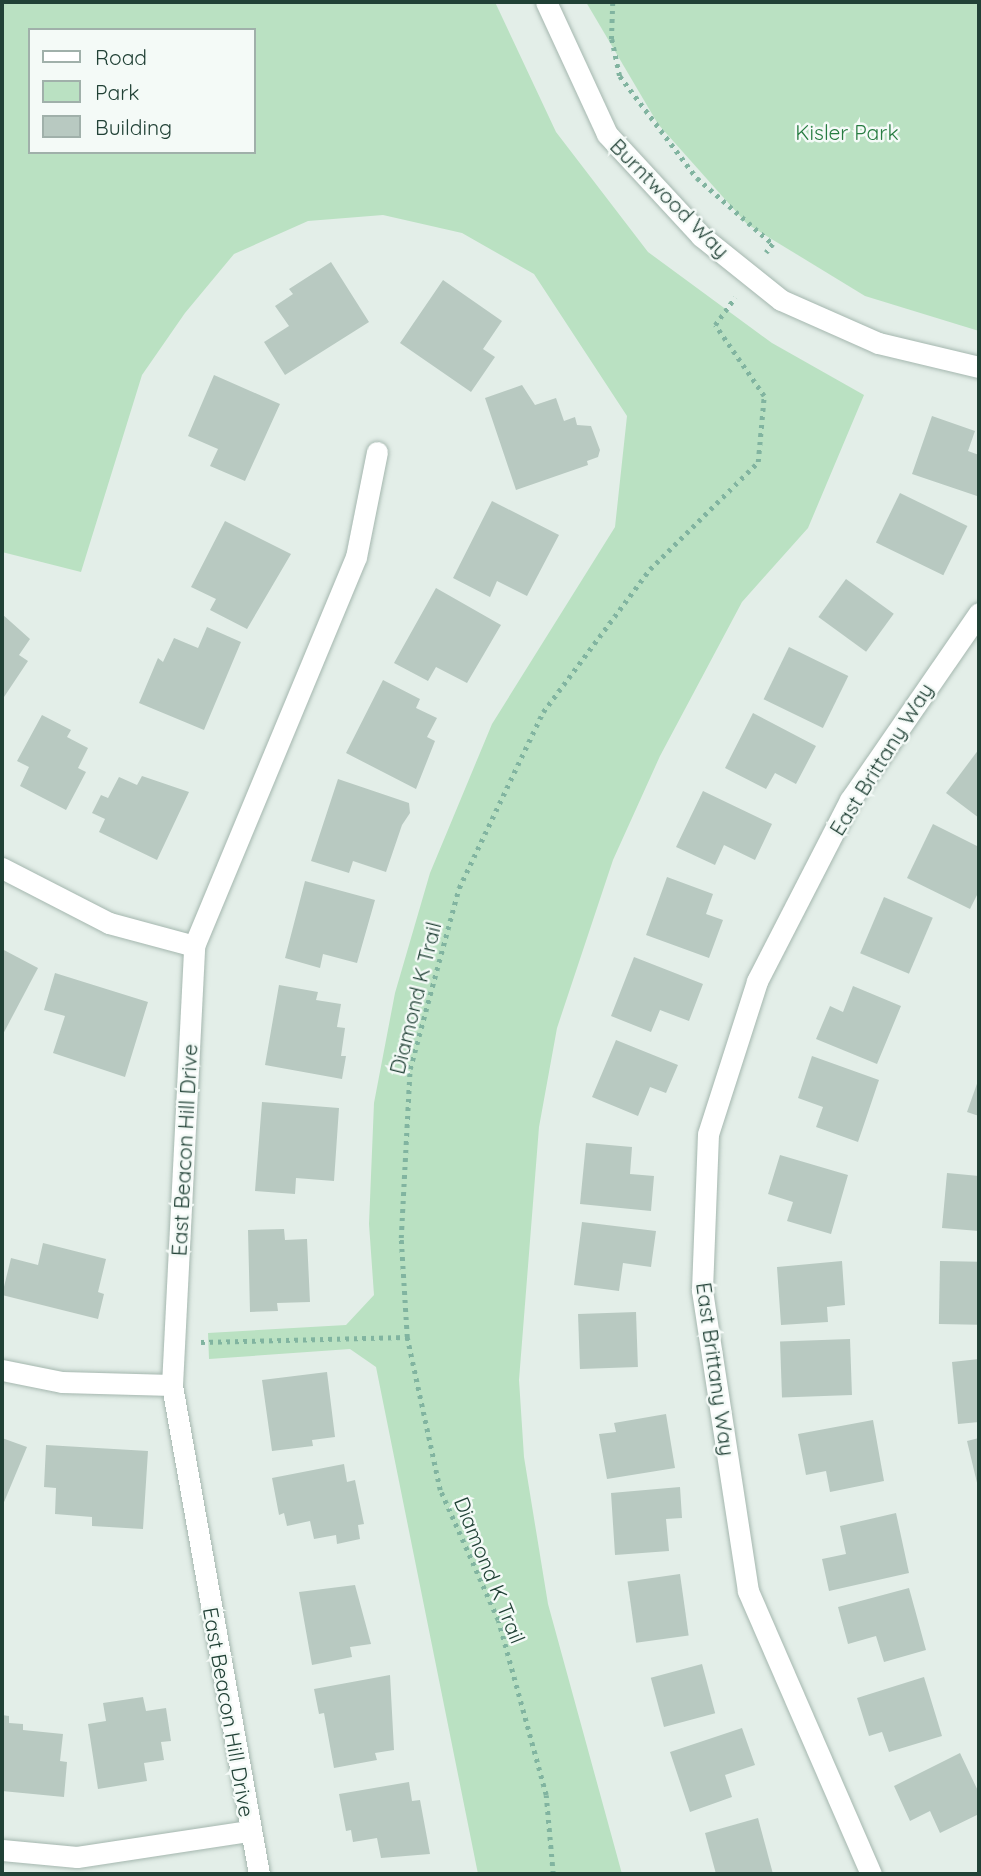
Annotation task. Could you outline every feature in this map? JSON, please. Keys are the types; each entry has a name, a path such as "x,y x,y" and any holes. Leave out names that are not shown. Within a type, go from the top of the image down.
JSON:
{"street":[{"name":"Burntwood Way","path":"546,2 607,134 701,236 781,300 878,343 979,367"},
{"name":"East Beacon Hill Drive","path":"259,1874 249,1830 172,1385 194,946 356,557 377,452"},
{"name":"East Brittany Way","path":"871,1874 748,1591 702,1290 708,1134 757,981 844,812 979,614"},
{"path":"2,869 109,923 194,946"},
{"path":"2,1370 62,1382 172,1385"},
{"path":"2,1850 77,1857 249,1830"}],"path":[{"path":"613,2 612,39 620,76 697,178 773,244 750,275"},
{"name":"Diamond K Trail","path":"553,1874 546,1795 498,1620 440,1490 407,1337 401,1238 410,1069 459,888 543,712 650,569 758,462 764,396 715,325 750,275"},
{"path":"174,1343 407,1337"}],"green space":[{"path":"2,2 495,2 556,132 648,252 772,343 864,395 808,528 742,602 660,756 613,860 557,1028 539,1127 519,1380 524,1457 548,1604 622,1874 478,1874 376,1367 350,1349 209,1359 208,1333 346,1325 374,1295 369,1224 374,1103 395,993 430,873 492,724 615,527 627,416 534,274 462,233 383,215 308,221 234,254 185,313 142,375 81,572 2,552"},
{"name":"Kisler Park","path":"586,2 979,2 979,331 865,296 747,224 658,124"}],"building":[{"path":"331,262 369,322 285,375 264,342 289,326 275,306 293,294 289,289"},
{"path":"443,280 502,321 483,349 495,357 471,392 400,343"},
{"path":"214,375 280,404 245,481 210,466 218,449 188,436"},
{"path":"522,385 535,405 556,398 564,421 575,417 577,425 591,426 600,450 598,457 587,461 588,465 516,490 485,398"},
{"path":"932,416 975,431 968,451 979,455 977,496 912,474"},
{"path":"900,493 967,526 943,575 876,542"},
{"path":"492,501 559,535 527,596 497,581 490,597 453,578"},
{"path":"225,521 291,554 247,629 210,610 216,599 191,587"},
{"path":"846,579 894,614 866,652 818,617"},
{"path":"436,588 501,625 467,683 436,667 428,681 394,663"},
{"path":"2,614 30,639 19,655 28,661 2,700"},
{"path":"207,627 241,642 204,730 139,703 158,658 163,662 174,638 198,648"},
{"path":"789,647 848,676 823,728 764,699"},
{"path":"383,680 420,699 416,708 437,718 427,737 435,741 416,789 346,753"},
{"path":"753,713 816,746 796,784 775,773 766,789 725,768"},
{"path":"42,715 71,730 67,737 88,748 78,768 86,772 66,810 20,786 29,767 17,761"},
{"path":"979,749 979,818 946,793"},
{"path":"142,776 189,792 157,860 99,832 105,819 92,813 101,795 108,798 119,777 137,785"},
{"path":"338,779 409,803 410,813 402,825 386,872 353,861 349,873 311,861"},
{"path":"703,791 772,824 755,860 724,845 715,865 676,847"},
{"path":"933,824 979,847 979,891 970,909 907,878"},
{"path":"667,877 713,894 706,914 723,920 709,958 646,935"},
{"path":"305,881 375,900 357,963 323,954 320,968 285,958"},
{"path":"884,897 933,918 909,974 860,953"},
{"path":"2,949 38,968 2,1036"},
{"path":"634,957 703,984 689,1021 660,1010 651,1032 611,1016"},
{"path":"55,973 148,1002 125,1077 53,1053 65,1016 44,1010"},
{"path":"279,985 318,992 316,1000 341,1004 337,1027 345,1028 341,1056 346,1056 342,1079 265,1065"},
{"path":"853,986 901,1006 877,1064 816,1039 830,1006 843,1012"},
{"path":"616,1040 678,1065 666,1093 650,1087 638,1116 592,1097"},
{"path":"812,1056 879,1080 858,1142 816,1127 823,1107 798,1098"},
{"path":"979,1078 979,1116 967,1112"},
{"path":"262,1102 339,1108 334,1181 296,1178 295,1194 255,1191"},
{"path":"586,1143 632,1147 630,1174 654,1176 651,1211 580,1204"},
{"path":"780,1155 848,1175 831,1234 787,1221 793,1202 768,1194"},
{"path":"947,1173 979,1176 979,1231 942,1228"},
{"path":"582,1222 656,1231 651,1267 623,1263 619,1291 574,1285"},
{"path":"284,1229 285,1240 307,1239 310,1302 277,1303 278,1311 250,1312 248,1230"},
{"path":"43,1243 106,1259 98,1292 104,1294 98,1319 2,1295 11,1258 38,1265"},
{"path":"842,1261 845,1305 827,1307 828,1322 781,1325 777,1267"},
{"path":"940,1261 979,1262 978,1325 939,1324"},
{"path":"636,1312 638,1367 580,1369 578,1314"},
{"path":"850,1339 852,1395 782,1397 780,1341"},
{"path":"979,1359 979,1422 958,1424 952,1362"},
{"path":"327,1372 335,1437 312,1440 313,1446 272,1451 262,1380"},
{"path":"666,1414 675,1468 607,1479 599,1434 616,1432 614,1423"},
{"path":"873,1420 884,1481 830,1492 826,1471 806,1475 798,1434"},
{"path":"2,1438 27,1447 2,1507"},
{"path":"979,1438 979,1487 978,1487 967,1441"},
{"path":"46,1445 148,1451 143,1529 92,1526 92,1517 55,1514 56,1488 44,1487"},
{"path":"344,1464 347,1482 355,1480 364,1524 358,1525 360,1539 337,1544 336,1535 314,1539 310,1521 287,1526 284,1513 279,1515 272,1478"},
{"path":"680,1487 682,1518 666,1519 669,1551 615,1555 611,1493"},
{"path":"896,1513 909,1573 829,1591 822,1559 846,1554 840,1526"},
{"path":"680,1574 689,1635 636,1643 628,1581"},
{"path":"355,1585 371,1644 350,1647 352,1657 312,1665 299,1592"},
{"path":"909,1588 926,1650 884,1662 876,1636 848,1644 838,1607"},
{"path":"702,1664 715,1713 664,1727 651,1678"},
{"path":"390,1675 394,1750 375,1753 377,1760 334,1768 324,1713 319,1714 314,1689"},
{"path":"924,1677 942,1736 889,1752 882,1732 869,1736 857,1698"},
{"path":"143,1697 146,1711 166,1708 171,1741 161,1742 164,1760 144,1763 147,1781 98,1789 88,1724 106,1721 103,1703"},
{"path":"2,1715 9,1716 9,1723 23,1724 23,1730 63,1734 60,1761 67,1762 64,1797 2,1791"},
{"path":"742,1728 755,1765 725,1775 732,1797 690,1812 670,1752"},
{"path":"960,1753 979,1793 979,1814 940,1833 930,1811 910,1821 894,1786"},
{"path":"409,1782 412,1801 420,1800 430,1854 381,1858 377,1838 353,1842 351,1830 346,1831 339,1794"},
{"path":"758,1818 773,1874 716,1874 705,1833"}]}
